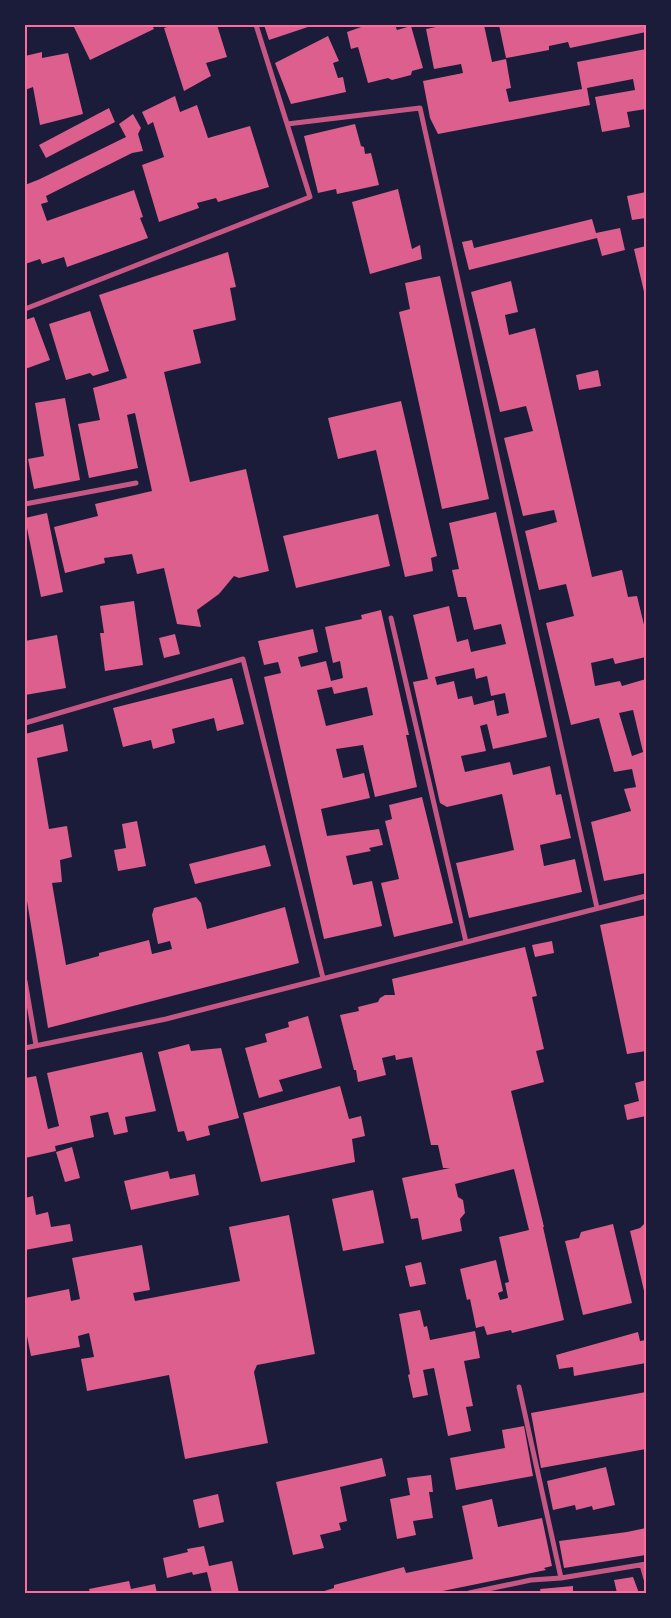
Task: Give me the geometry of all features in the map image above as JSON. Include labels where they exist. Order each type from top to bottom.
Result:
[{"type":"street","points":[[25,309],[310,197],[256,25]]},
{"type":"street","points":[[287,124],[420,108],[597,908]]},
{"type":"street","points":[[25,504],[136,483]]},
{"type":"street","points":[[391,618],[466,942]]},
{"type":"street","points":[[25,723],[242,659],[323,978]]},
{"type":"street","points":[[25,1048],[166,1019],[646,896]]},
{"type":"street","points":[[25,981],[36,1045]]},
{"type":"street","points":[[518,1387],[561,1578]]},
{"type":"street","points":[[469,1593],[531,1580],[561,1578],[644,1565],[646,1579]]},
{"type":"building","points":[[73,25],[152,25],[154,29],[90,60]]},
{"type":"building","points":[[173,25],[217,25],[227,57],[206,63],[211,76],[184,91],[164,28]]},
{"type":"building","points":[[264,25],[314,25],[269,40]]},
{"type":"building","points":[[367,25],[395,25],[397,30],[411,26],[423,68],[412,71],[411,75],[368,83],[358,47],[351,49],[347,32]]},
{"type":"building","points":[[446,25],[484,25],[492,62],[506,59],[511,88],[506,89],[509,102],[582,89],[577,62],[646,49],[646,109],[627,112],[630,127],[602,132],[595,97],[635,90],[633,79],[587,88],[590,105],[438,134],[430,118],[423,81],[463,73],[461,64],[434,69],[426,29]]},
{"type":"building","points":[[499,25],[646,25],[646,32],[570,48],[568,42],[549,46],[549,50],[506,58]]},
{"type":"building","points":[[328,36],[339,61],[333,63],[338,78],[343,77],[346,92],[291,104],[275,63]]},
{"type":"building","points":[[42,52],[42,58],[68,53],[83,114],[40,125],[33,87],[25,90],[25,56]]},
{"type":"building","points":[[175,96],[180,112],[197,105],[208,138],[250,126],[269,187],[218,202],[216,198],[197,203],[199,208],[159,222],[142,165],[164,157],[153,122],[148,125],[142,112]]},
{"type":"building","points":[[109,108],[115,122],[46,158],[39,145]]},
{"type":"building","points":[[133,114],[141,128],[138,134],[143,151],[132,153],[46,196],[48,202],[41,204],[47,221],[134,190],[143,217],[140,218],[148,238],[67,267],[64,257],[42,264],[40,259],[25,264],[25,185],[126,137],[119,124]]},
{"type":"building","points":[[355,124],[365,154],[371,153],[379,185],[337,194],[336,189],[318,193],[304,136]]},
{"type":"building","points":[[398,189],[412,249],[420,245],[422,259],[370,274],[352,202]]},
{"type":"building","points":[[646,192],[646,218],[632,220],[627,196]]},
{"type":"building","points":[[592,219],[596,233],[620,228],[625,250],[602,256],[597,238],[469,270],[462,242],[472,240],[474,248]]},
{"type":"building","points":[[646,246],[646,296],[645,296],[634,249]]},
{"type":"building","points":[[228,252],[236,287],[230,288],[236,320],[193,330],[201,363],[164,372],[190,482],[246,469],[269,571],[239,578],[234,576],[219,594],[197,610],[201,627],[177,624],[164,568],[137,574],[132,554],[104,558],[105,563],[65,573],[54,527],[98,516],[95,504],[152,491],[135,413],[127,415],[138,468],[89,478],[78,424],[100,420],[93,388],[127,378],[99,295]]},
{"type":"building","points":[[440,276],[489,499],[442,509],[399,312],[410,309],[405,283]]},
{"type":"building","points":[[511,281],[518,312],[505,315],[509,335],[535,328],[592,577],[622,570],[628,597],[637,596],[646,629],[646,657],[615,664],[613,658],[591,663],[595,686],[620,681],[622,686],[646,679],[646,873],[604,881],[591,822],[631,811],[624,789],[636,787],[632,769],[614,772],[599,718],[571,725],[546,623],[574,616],[566,584],[539,590],[525,531],[557,522],[554,510],[523,516],[504,438],[533,431],[526,406],[500,412],[471,292]],"holes":[[[633,710],[643,752],[632,756],[619,713]]]},
{"type":"building","points":[[90,311],[109,371],[93,376],[90,373],[66,380],[49,324]]},
{"type":"building","points":[[34,317],[50,360],[25,369],[25,320]]},
{"type":"building","points":[[598,370],[601,386],[579,390],[576,375]]},
{"type":"building","points":[[65,398],[80,480],[34,489],[28,459],[44,456],[35,403]]},
{"type":"building","points":[[401,401],[437,556],[431,558],[433,571],[405,577],[376,450],[338,459],[328,418]]},
{"type":"building","points":[[496,512],[547,737],[493,749],[487,724],[480,726],[486,751],[461,756],[465,772],[510,762],[513,775],[550,766],[556,795],[561,794],[571,838],[540,845],[544,866],[575,859],[582,892],[469,918],[456,863],[514,850],[502,794],[447,807],[440,803],[413,682],[428,679],[413,615],[449,606],[457,642],[468,639],[471,652],[506,644],[501,624],[474,630],[466,597],[458,597],[452,570],[459,569],[449,523]],"holes":[[[474,668],[476,679],[487,676],[491,696],[505,693],[509,713],[497,716],[494,700],[474,705],[472,696],[458,699],[454,681],[437,685],[435,677]]]},
{"type":"building","points":[[47,513],[63,592],[41,597],[25,518]]},
{"type":"building","points":[[378,514],[390,566],[296,588],[283,536]]},
{"type":"building","points":[[134,601],[143,665],[105,671],[100,633],[104,633],[100,606]]},
{"type":"building","points":[[381,610],[409,735],[406,735],[417,787],[375,797],[363,745],[336,749],[343,778],[364,773],[370,798],[321,809],[327,836],[379,829],[383,845],[369,848],[371,851],[346,856],[353,885],[372,881],[382,926],[324,939],[264,677],[281,673],[278,662],[264,665],[258,641],[313,629],[318,652],[298,657],[301,667],[326,661],[331,681],[343,678],[340,661],[333,663],[325,627],[362,619],[361,615]],"holes":[[[332,687],[334,694],[367,687],[373,715],[326,726],[317,690]]]},
{"type":"building","points":[[175,634],[180,654],[164,658],[159,638]]},
{"type":"building","points":[[57,635],[66,688],[25,695],[25,641]]},
{"type":"building","points":[[232,678],[244,724],[217,731],[214,718],[172,729],[175,743],[153,749],[151,740],[123,747],[113,708]]},
{"type":"building","points":[[63,724],[68,751],[37,758],[49,829],[67,826],[72,857],[60,860],[62,882],[52,883],[66,965],[99,956],[99,953],[149,940],[152,954],[172,949],[170,941],[158,944],[152,915],[154,908],[196,897],[201,903],[207,929],[285,907],[299,963],[48,1028],[25,889],[25,734]]},
{"type":"building","points":[[422,797],[453,923],[394,937],[381,883],[399,879],[385,821],[392,819],[389,805]]},
{"type":"building","points":[[137,821],[146,866],[118,871],[114,850],[126,848],[122,824]]},
{"type":"building","points":[[265,845],[271,866],[195,884],[189,864]]},
{"type":"building","points":[[646,915],[646,1051],[627,1054],[600,925]]},
{"type":"building","points":[[552,941],[554,953],[535,957],[532,945]]},
{"type":"building","points":[[525,947],[537,996],[532,997],[544,1049],[536,1051],[544,1082],[511,1091],[564,1320],[512,1333],[511,1330],[487,1335],[484,1326],[476,1328],[470,1299],[467,1300],[460,1269],[496,1260],[503,1291],[498,1293],[500,1300],[508,1298],[505,1283],[509,1282],[499,1237],[529,1230],[514,1169],[455,1184],[458,1197],[463,1200],[465,1213],[460,1219],[462,1231],[422,1240],[418,1218],[411,1219],[402,1178],[450,1168],[443,1168],[438,1145],[431,1145],[412,1057],[396,1060],[395,1055],[382,1058],[386,1075],[358,1082],[340,1015],[359,1011],[358,1007],[378,1002],[385,995],[395,995],[392,979]]},
{"type":"building","points":[[308,1016],[322,1068],[279,1080],[283,1091],[259,1098],[245,1048],[267,1042],[265,1034],[289,1027],[288,1022]]},
{"type":"building","points":[[189,1044],[191,1051],[221,1048],[239,1118],[208,1126],[210,1135],[187,1141],[184,1131],[178,1132],[158,1052]]},
{"type":"building","points":[[142,1052],[156,1111],[125,1117],[128,1132],[114,1135],[108,1112],[90,1116],[94,1137],[55,1146],[56,1151],[25,1158],[25,1078],[36,1076],[48,1129],[59,1126],[47,1073]]},
{"type":"building","points":[[646,1080],[646,1116],[627,1120],[624,1105],[639,1101],[635,1083]]},
{"type":"building","points":[[340,1086],[349,1119],[361,1116],[365,1136],[352,1139],[355,1162],[261,1182],[243,1113]]},
{"type":"building","points":[[72,1147],[80,1178],[65,1182],[56,1152]]},
{"type":"building","points":[[168,1171],[170,1179],[195,1174],[199,1195],[131,1210],[124,1181]]},
{"type":"building","points":[[373,1190],[384,1243],[343,1251],[332,1199]]},
{"type":"building","points":[[33,1196],[36,1215],[48,1212],[51,1227],[70,1224],[73,1241],[25,1250],[25,1198]]},
{"type":"building","points":[[289,1215],[315,1354],[257,1365],[254,1372],[268,1443],[185,1459],[169,1375],[87,1391],[81,1359],[94,1357],[89,1333],[78,1336],[80,1347],[31,1356],[25,1326],[25,1298],[69,1289],[71,1301],[80,1299],[72,1258],[142,1245],[150,1290],[133,1293],[135,1301],[240,1281],[229,1227]]},
{"type":"building","points":[[646,1222],[645,1295],[630,1231],[640,1228]]},
{"type":"building","points":[[613,1224],[632,1303],[583,1315],[565,1241],[579,1238],[581,1232]]},
{"type":"building","points":[[421,1262],[426,1284],[410,1287],[405,1266]]},
{"type":"building","points":[[420,1310],[424,1327],[427,1326],[430,1340],[475,1331],[480,1358],[464,1361],[473,1406],[466,1407],[471,1431],[448,1436],[434,1368],[423,1370],[428,1395],[413,1398],[399,1314]]},
{"type":"building","points":[[638,1332],[640,1341],[646,1340],[646,1363],[574,1376],[573,1367],[559,1369],[556,1355]]},
{"type":"building","points":[[646,1392],[646,1449],[541,1468],[531,1413]]},
{"type":"building","points":[[524,1426],[533,1476],[456,1490],[450,1458],[505,1448],[502,1430]]},
{"type":"building","points":[[382,1458],[386,1476],[340,1487],[347,1521],[339,1523],[341,1530],[320,1535],[324,1548],[293,1555],[276,1482]]},
{"type":"building","points":[[606,1467],[615,1505],[593,1510],[592,1506],[576,1510],[575,1505],[553,1510],[547,1481]]},
{"type":"building","points":[[431,1475],[433,1492],[429,1492],[433,1518],[413,1521],[416,1535],[397,1539],[390,1499],[410,1495],[407,1478]]},
{"type":"building","points":[[218,1494],[224,1522],[199,1528],[193,1500]]},
{"type":"building","points":[[492,1499],[498,1527],[542,1518],[552,1566],[544,1568],[546,1570],[433,1593],[318,1593],[334,1588],[334,1585],[404,1567],[406,1573],[473,1559],[462,1506]]},
{"type":"building","points":[[646,1528],[646,1555],[564,1568],[559,1541]]},
{"type":"building","points":[[204,1546],[209,1566],[232,1561],[239,1593],[212,1593],[207,1572],[193,1575],[192,1572],[167,1578],[163,1558],[188,1552],[187,1549]]},
{"type":"building","points":[[633,1577],[639,1593],[617,1593],[614,1580]]},
{"type":"building","points":[[129,1581],[131,1589],[155,1584],[157,1593],[90,1593],[89,1589]]},
{"type":"building","points":[[573,1586],[573,1593],[541,1593],[540,1589]]}]
